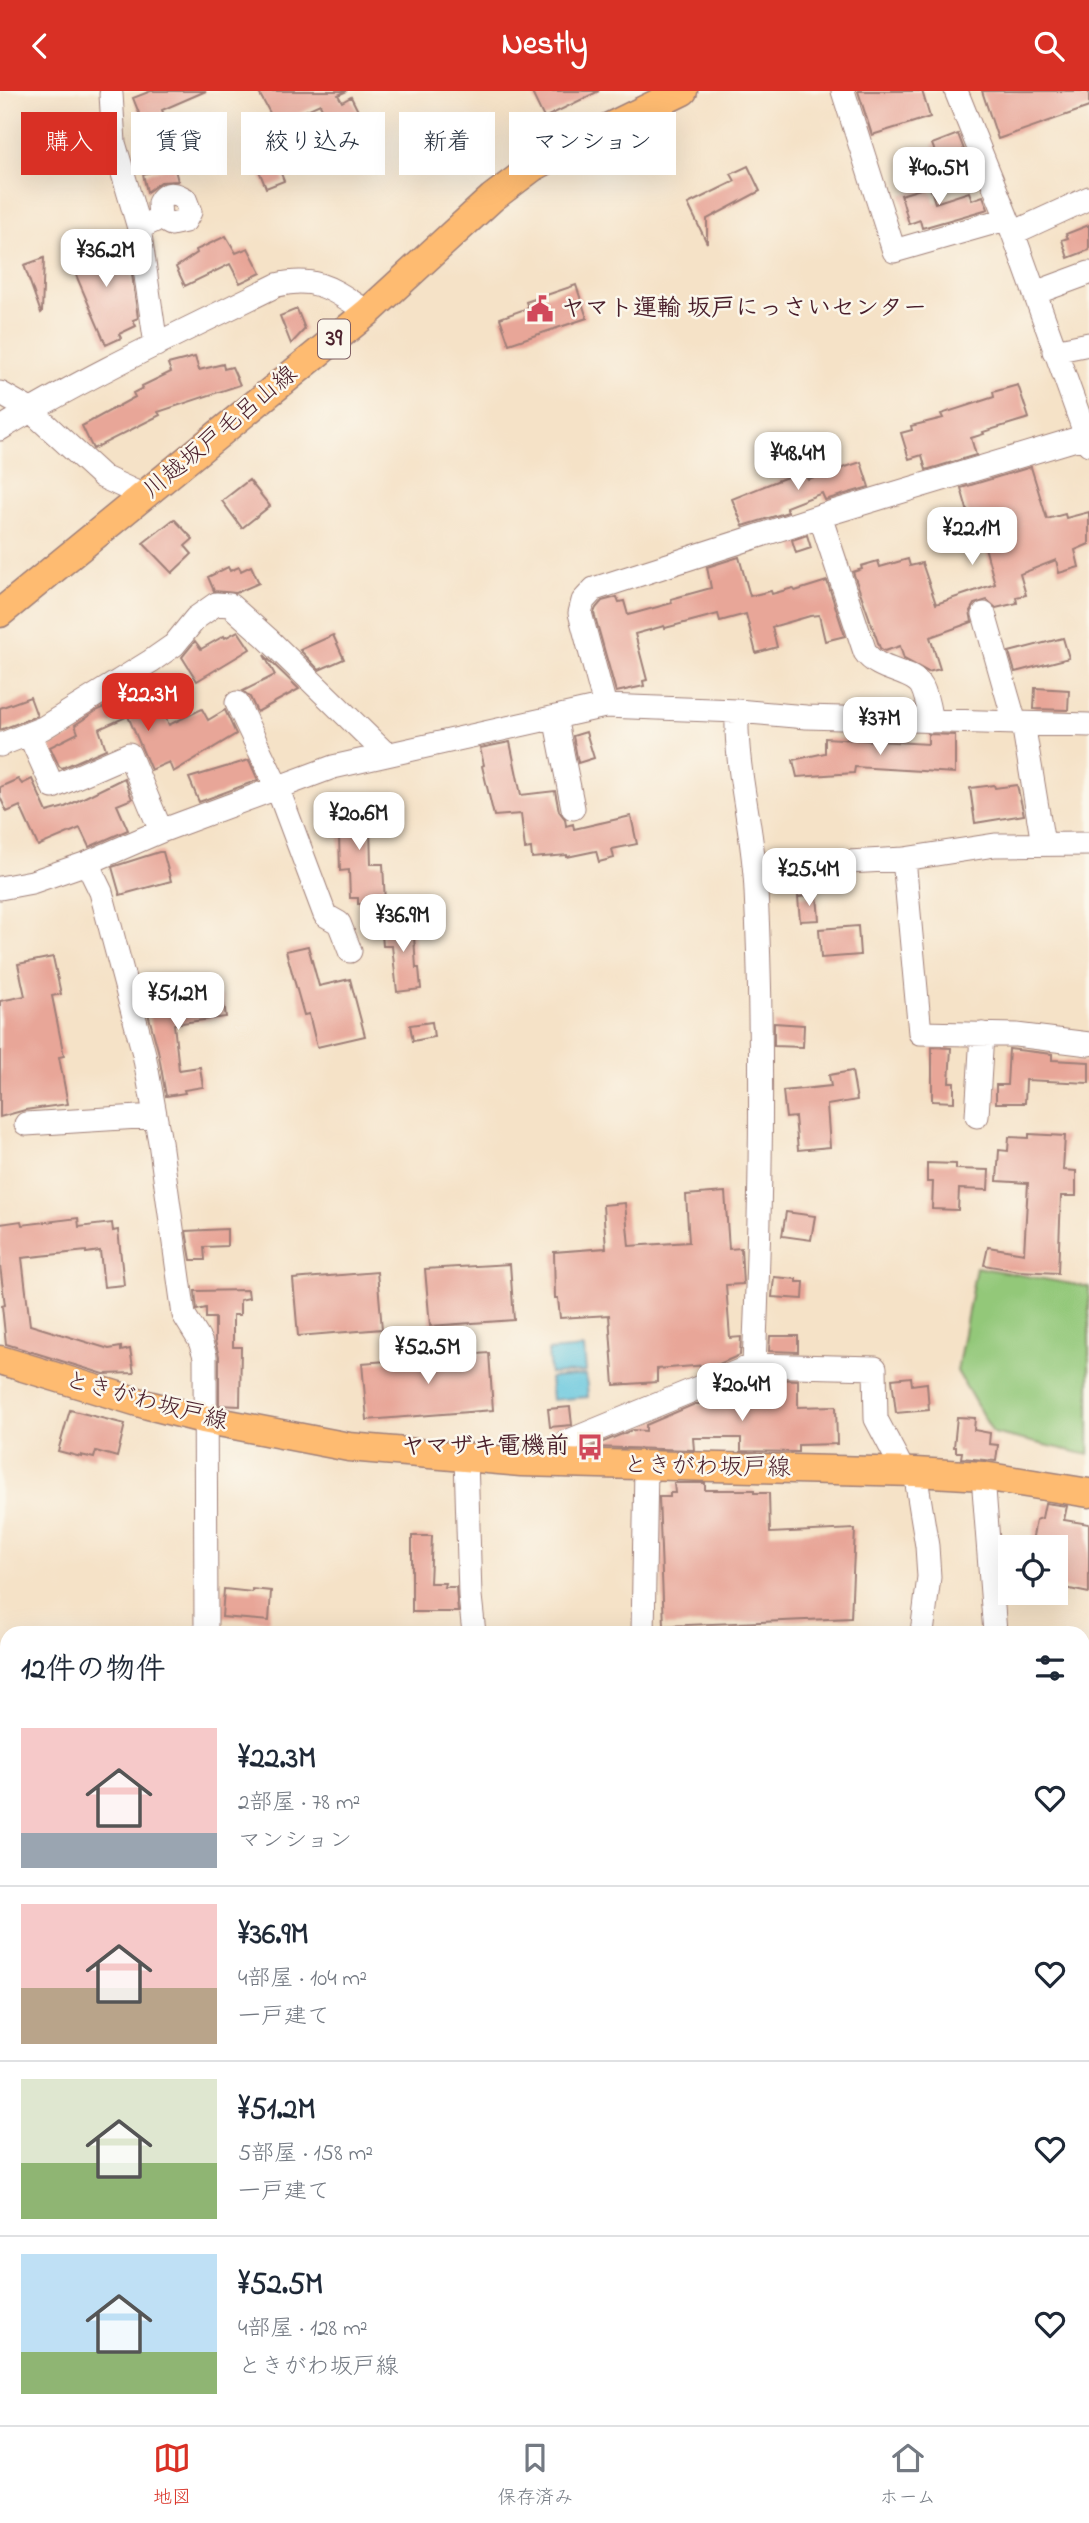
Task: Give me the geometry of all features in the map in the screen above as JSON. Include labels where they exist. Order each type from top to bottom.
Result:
[{"type":"main road","name":"川越坂戸毛呂山線","points":[[0,613],[368,312],[492,198],[533,167],[683,91]]},
{"type":"main road","name":"ときがわ坂戸線","points":[[0,1360],[148,1405],[204,1419],[349,1447],[544,1463],[983,1476],[1089,1493]]},
{"type":"street","points":[[843,91],[894,251],[1009,226],[1089,198]]},
{"type":"street","points":[[605,706],[580,613],[583,601],[594,589],[820,516],[1088,440],[1035,293],[956,91]]},
{"type":"street","points":[[111,94],[114,143],[139,228],[156,345]]},
{"type":"street","points":[[139,228],[160,218]]},
{"type":"street","points":[[1035,293],[1089,273]]},
{"type":"street","points":[[0,429],[30,410],[277,285],[295,280],[309,281],[326,287],[368,312]]},
{"type":"street","points":[[1054,351],[1089,344]]},
{"type":"street","points":[[0,393],[30,410],[103,477],[144,496]]},
{"type":"street","points":[[820,516],[865,652],[871,661],[922,685],[931,721]]},
{"type":"street","points":[[0,745],[43,728],[151,661],[174,645],[196,618],[216,604],[229,605],[239,613],[386,754]]},
{"type":"street","points":[[984,614],[1019,723],[1044,844]]},
{"type":"street","points":[[237,703],[277,787],[325,915],[339,923],[350,951]]},
{"type":"street","points":[[0,888],[32,882],[87,863],[161,831],[333,767],[605,706],[737,711],[806,717],[1089,726]]},
{"type":"street","points":[[737,711],[736,742],[755,867],[759,946],[761,1212],[754,1365]]},
{"type":"street","points":[[555,717],[573,808]]},
{"type":"street","points":[[29,734],[53,787],[128,754],[161,831]]},
{"type":"street","points":[[755,867],[904,859],[995,845],[1089,843]]},
{"type":"street","points":[[904,859],[920,1033],[1016,1035],[1089,1042]]},
{"type":"street","points":[[87,863],[101,892],[144,1054],[184,1315],[200,1341],[205,1356],[206,1626]]},
{"type":"street","points":[[977,1116],[982,1034]]},
{"type":"street","points":[[26,1124],[155,1116]]},
{"type":"street","points":[[544,1463],[564,1443],[754,1365],[875,1368],[876,1419],[909,1472],[927,1546],[929,1577],[923,1626]]},
{"type":"street","points":[[466,1457],[473,1626]]},
{"type":"street","points":[[643,1626],[646,1467]]},
{"type":"street","points":[[983,1476],[994,1626]]},
{"type":"green space","points":[[976,1267],[1089,1287],[1089,1455],[993,1433],[957,1371]]},
{"type":"water","points":[[584,1348],[586,1372],[550,1374],[548,1351]]},
{"type":"water","points":[[586,1375],[588,1397],[552,1400],[550,1378]]},
{"type":"building","points":[[151,91],[206,91],[162,110],[163,112],[139,112],[133,98]]},
{"type":"building","points":[[258,91],[347,91],[338,95],[342,102],[351,97],[358,112],[324,112],[320,104],[302,112],[269,112]]},
{"type":"building","points":[[531,91],[599,91],[556,112],[541,112]]},
{"type":"building","points":[[858,91],[922,91],[930,117],[872,135]]},
{"type":"building","points":[[982,91],[1089,91],[1089,107],[998,139]]},
{"type":"building","points":[[958,134],[966,155],[940,165],[932,144]]},
{"type":"building","points":[[748,166],[760,191],[707,219],[707,243],[688,204],[735,181],[731,174]]},
{"type":"building","points":[[143,175],[176,175],[178,181],[161,182],[147,192]]},
{"type":"building","points":[[261,175],[282,175],[284,181],[266,188]]},
{"type":"building","points":[[930,186],[935,203],[969,192],[972,200],[983,196],[988,209],[922,228],[920,220],[909,224],[901,195]]},
{"type":"building","points":[[1089,225],[1089,250],[1068,258],[1062,240],[1068,238],[1066,234]]},
{"type":"building","points":[[226,236],[236,253],[248,248],[261,273],[240,283],[230,264],[185,286],[176,267],[197,253],[196,250]]},
{"type":"building","points":[[104,237],[120,272],[131,267],[138,318],[133,320],[136,326],[119,334],[121,338],[106,345],[67,254]]},
{"type":"building","points":[[44,258],[42,312],[41,313],[24,265]]},
{"type":"building","points":[[576,285],[587,318],[509,344],[500,318],[528,308],[526,302]]},
{"type":"building","points":[[297,309],[305,329],[291,344],[280,316]]},
{"type":"building","points":[[195,357],[199,370],[223,364],[224,369],[232,367],[240,385],[158,412],[160,415],[93,449],[82,426],[135,397],[133,393],[143,388],[142,386],[171,372],[168,364]]},
{"type":"building","points":[[1018,385],[1029,418],[971,438],[976,455],[926,470],[922,455],[909,459],[901,433],[912,430],[911,426],[943,418],[941,414],[994,397],[993,392]]},
{"type":"building","points":[[861,462],[869,487],[825,500],[822,493],[786,507],[788,512],[743,526],[732,499],[802,471],[808,479]]},
{"type":"building","points":[[1031,467],[1047,519],[1065,514],[1066,518],[1089,512],[1089,544],[1075,550],[1079,567],[1059,573],[1056,560],[1020,574],[1026,595],[1016,597],[1017,603],[996,608],[987,600],[974,604],[970,611],[972,622],[930,637],[940,669],[928,672],[904,659],[900,646],[885,651],[880,648],[853,572],[862,569],[861,566],[878,561],[880,567],[908,559],[910,566],[922,563],[936,604],[995,584],[981,532],[974,534],[961,488]]},
{"type":"building","points":[[249,480],[270,506],[242,528],[222,501]]},
{"type":"building","points":[[174,519],[193,539],[185,546],[192,554],[172,573],[143,543]]},
{"type":"building","points":[[807,535],[811,548],[796,553],[792,540]]},
{"type":"building","points":[[739,557],[750,596],[793,588],[795,591],[827,581],[845,636],[825,641],[819,615],[810,616],[772,627],[777,647],[756,653],[746,614],[720,621],[718,614],[665,628],[664,626],[635,634],[647,680],[643,681],[644,686],[616,692],[594,613],[602,601],[617,597],[619,602],[624,601],[628,615],[672,603],[671,599],[711,588],[707,567]]},
{"type":"building","points":[[251,566],[259,583],[236,593],[214,591],[208,577],[228,567],[230,571],[239,567],[241,571]]},
{"type":"building","points":[[238,631],[250,649],[197,681],[182,657],[195,641],[201,649]]},
{"type":"building","points":[[333,635],[344,659],[319,670],[300,650]]},
{"type":"building","points":[[1063,638],[1069,658],[1015,672],[1009,652]]},
{"type":"building","points":[[264,655],[299,689],[257,712],[250,697],[243,691],[275,675]]},
{"type":"building","points":[[150,686],[169,725],[202,709],[208,720],[225,710],[236,734],[173,772],[169,762],[151,770],[128,716],[99,729],[106,749],[62,768],[59,766],[50,747],[78,733],[75,725],[96,711]]},
{"type":"building","points":[[1035,688],[1069,690],[1068,710],[1034,709]]},
{"type":"building","points":[[30,697],[37,716],[0,730],[0,708]]},
{"type":"building","points":[[586,732],[594,758],[578,763],[573,736]]},
{"type":"building","points":[[928,734],[955,735],[955,773],[855,767],[854,773],[797,777],[793,760],[825,753],[825,738],[928,744]]},
{"type":"building","points":[[510,742],[521,795],[555,791],[559,811],[566,826],[573,824],[574,829],[631,816],[637,844],[612,849],[614,858],[599,862],[596,851],[567,857],[532,858],[531,848],[525,849],[521,814],[494,816],[482,766],[480,748]]},
{"type":"building","points":[[249,760],[258,780],[199,802],[189,778]]},
{"type":"building","points":[[124,778],[132,799],[117,805],[128,830],[89,847],[80,828],[38,846],[20,806],[7,812],[0,797],[0,787],[18,779],[22,784],[32,779],[47,812],[65,807]]},
{"type":"building","points":[[994,785],[995,788],[1017,785],[1024,815],[975,823],[970,788]]},
{"type":"building","points":[[370,800],[379,823],[370,827],[371,864],[383,864],[385,903],[358,904],[358,898],[350,898],[349,870],[340,871],[339,834],[331,837],[324,819]]},
{"type":"building","points":[[163,852],[171,881],[120,895],[112,867]]},
{"type":"building","points":[[817,895],[819,920],[800,921],[798,897]]},
{"type":"building","points":[[413,920],[416,968],[419,968],[421,989],[397,992],[392,946],[383,946],[381,923]]},
{"type":"building","points":[[858,926],[860,955],[821,958],[819,929]]},
{"type":"building","points":[[308,946],[319,986],[350,979],[365,1036],[317,1047],[309,1014],[304,1015],[286,951]]},
{"type":"building","points":[[53,957],[61,994],[52,996],[64,1056],[59,1057],[68,1104],[25,1110],[0,1117],[0,1001],[25,996],[18,964]]},
{"type":"building","points":[[180,984],[185,1001],[223,996],[226,1017],[174,1024],[179,1070],[200,1067],[203,1087],[166,1096],[158,1050],[143,995]]},
{"type":"building","points":[[432,1022],[434,1037],[413,1041],[410,1025]]},
{"type":"building","points":[[774,1023],[804,1025],[803,1047],[774,1046]]},
{"type":"building","points":[[932,1047],[951,1048],[949,1082],[954,1082],[954,1102],[932,1101]]},
{"type":"building","points":[[1009,1049],[1052,1054],[1052,1060],[1089,1062],[1089,1083],[1026,1080],[1025,1103],[996,1103],[996,1085],[1007,1085]]},
{"type":"building","points":[[852,1071],[857,1100],[827,1105],[830,1147],[798,1150],[795,1117],[786,1118],[783,1091],[831,1086],[829,1075]]},
{"type":"building","points":[[1029,1134],[1065,1136],[1063,1170],[1076,1171],[1076,1196],[1061,1196],[1058,1273],[1019,1271],[984,1265],[988,1247],[1024,1253],[1028,1183],[997,1181],[999,1150],[1008,1151],[1009,1137],[1029,1138]]},
{"type":"building","points":[[927,1163],[956,1164],[956,1169],[989,1170],[988,1190],[959,1189],[958,1210],[932,1209],[933,1182],[927,1182]]},
{"type":"building","points":[[725,1192],[729,1249],[741,1248],[743,1284],[726,1285],[730,1338],[741,1337],[740,1355],[719,1364],[657,1369],[657,1382],[614,1385],[609,1315],[560,1318],[558,1298],[555,1298],[554,1252],[606,1248],[603,1205],[625,1203],[629,1246],[689,1242],[686,1195]]},
{"type":"building","points":[[786,1212],[815,1216],[811,1240],[782,1236]]},
{"type":"building","points":[[78,1218],[79,1227],[112,1223],[113,1231],[118,1230],[124,1285],[104,1287],[100,1251],[22,1258],[30,1325],[109,1349],[130,1349],[134,1373],[104,1374],[6,1344],[0,1224],[21,1221],[22,1225]]},
{"type":"building","points":[[227,1229],[227,1246],[204,1247],[205,1260],[191,1260],[186,1231]]},
{"type":"building","points":[[510,1264],[514,1320],[430,1326],[425,1269]]},
{"type":"building","points":[[377,1272],[382,1329],[298,1336],[293,1279]]},
{"type":"building","points":[[774,1277],[804,1282],[803,1299],[772,1297]]},
{"type":"building","points":[[248,1290],[249,1298],[240,1300],[240,1315],[233,1315],[233,1347],[241,1347],[240,1406],[219,1405],[219,1356],[215,1341],[215,1318],[206,1318],[206,1308],[197,1310],[195,1291]]},
{"type":"building","points":[[770,1336],[798,1336],[798,1352],[769,1351]]},
{"type":"building","points":[[489,1353],[493,1410],[367,1420],[362,1363]]},
{"type":"building","points":[[911,1377],[912,1385],[927,1383],[929,1410],[896,1413],[892,1379]]},
{"type":"building","points":[[767,1379],[798,1380],[798,1407],[836,1406],[837,1444],[798,1445],[798,1452],[741,1451],[741,1438],[693,1438],[694,1450],[591,1447],[632,1430],[646,1431],[646,1425],[695,1404],[744,1404],[744,1384],[767,1383]]},
{"type":"building","points":[[570,1407],[572,1425],[550,1427],[548,1409]]},
{"type":"building","points":[[70,1410],[125,1424],[117,1457],[96,1451],[94,1458],[58,1451]]},
{"type":"building","points":[[957,1417],[975,1418],[974,1430],[990,1433],[989,1444],[998,1445],[996,1461],[961,1458],[962,1452],[956,1452],[954,1447]]},
{"type":"building","points":[[674,1483],[705,1483],[705,1490],[754,1490],[754,1493],[769,1493],[770,1533],[855,1529],[851,1618],[664,1626],[659,1497],[670,1497],[670,1493],[675,1493]]},
{"type":"building","points":[[1045,1503],[1067,1506],[1064,1520],[1089,1524],[1089,1593],[1068,1589],[1068,1535],[1033,1535],[1036,1520],[1042,1518]]},
{"type":"building","points":[[412,1536],[432,1536],[430,1583],[445,1583],[444,1587],[456,1587],[458,1612],[412,1612]]},
{"type":"building","points":[[224,1589],[271,1591],[269,1621],[222,1617]]},
{"type":"place","name":"ヤマト運輸 坂戸にっさいセンター","points":[[540,309]]},
{"type":"place","name":"ヤマザキ電機前","points":[[590,1447]]}]
